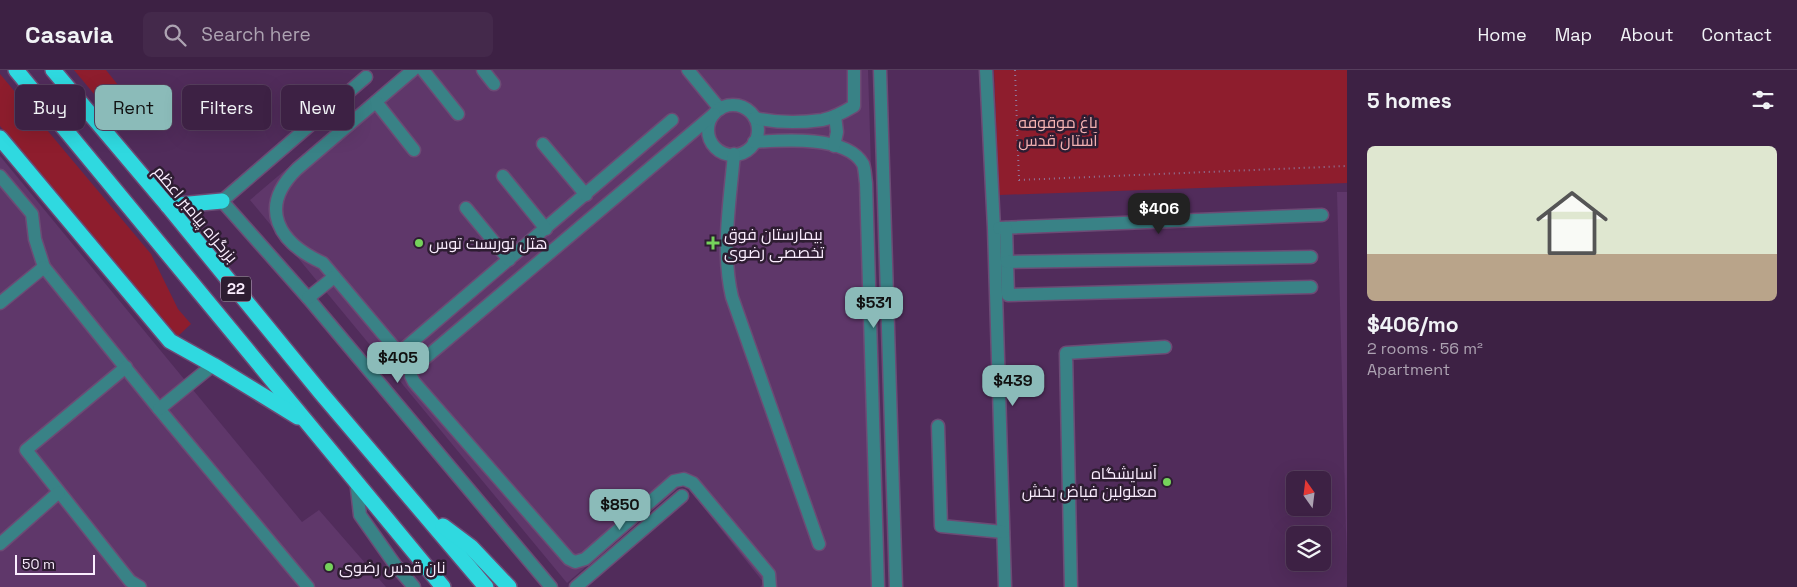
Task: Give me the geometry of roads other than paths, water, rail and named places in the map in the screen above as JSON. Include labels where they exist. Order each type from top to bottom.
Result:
[{"type":"highway","name":"22","points":[[16,70],[443,587]]},
{"type":"highway","name":"بزرگراه پیامبر اعظم","points":[[57,74],[321,393],[486,587]]},
{"type":"highway","points":[[0,138],[170,341],[310,424]]},
{"type":"highway","points":[[173,212],[225,204]]},
{"type":"highway","points":[[420,508],[471,548],[509,587]]},
{"type":"street","points":[[413,70],[297,169],[285,181],[277,198],[276,219],[285,236],[296,247],[323,262],[399,353],[672,120]]},
{"type":"street","points":[[423,70],[458,114]]},
{"type":"street","points":[[483,70],[494,84]]},
{"type":"street","points":[[688,70],[717,111]]},
{"type":"street","points":[[755,118],[771,122],[822,120],[835,116],[854,106],[854,70]]},
{"type":"street","points":[[880,70],[896,587]]},
{"type":"street","points":[[986,70],[1000,228],[1002,532],[1005,587]]},
{"type":"street","points":[[366,77],[225,204],[308,298],[551,587]]},
{"type":"street","points":[[376,102],[414,150]]},
{"type":"street","points":[[717,111],[708,129],[709,137],[718,150],[734,154],[742,153],[749,149],[757,135],[755,118],[750,112],[736,105],[717,111],[411,370],[411,376],[427,397],[569,559],[575,562],[585,559],[674,481],[684,479],[693,483],[769,574],[770,587]]},
{"type":"street","points":[[834,146],[837,132],[835,116]]},
{"type":"street","points":[[754,142],[822,141],[855,154],[864,165],[878,587]]},
{"type":"street","points":[[543,144],[586,195]]},
{"type":"street","points":[[734,154],[726,257],[727,277],[732,297],[819,544]]},
{"type":"street","points":[[0,176],[32,214],[35,239],[44,267],[159,409],[308,587]]},
{"type":"street","points":[[503,176],[546,228]]},
{"type":"street","points":[[466,208],[508,260]]},
{"type":"street","points":[[1000,228],[1322,215]]},
{"type":"street","points":[[1000,228],[1008,262],[1008,295],[1311,287]]},
{"type":"street","points":[[1008,262],[1311,257]]},
{"type":"street","points":[[0,304],[44,267]]},
{"type":"street","points":[[308,298],[334,277]]},
{"type":"street","points":[[1071,587],[1066,353],[1165,347]]},
{"type":"street","points":[[159,409],[213,365]]},
{"type":"street","points":[[126,367],[26,450],[130,581],[140,587]]},
{"type":"street","points":[[938,426],[942,526],[1002,532]]},
{"type":"street","points":[[356,480],[360,515],[396,566],[414,587]]},
{"type":"street","points":[[0,544],[59,492]]},
{"type":"street","points":[[576,587],[682,496]]},
{"type":"place","name":"هتل توریست توس","points":[[419,243]]},
{"type":"place","name":"بیمارستان فوق تخصصی رضوی","points":[[713,243]]},
{"type":"place","name":"آسایشگاه معلولین فیاض بخش","points":[[1167,482]]},
{"type":"place","name":"نان قدس رضوی","points":[[329,567]]},
{"type":"park label","name":"باغ موقوفه آستان قدس","points":[[1058,131]]}]
